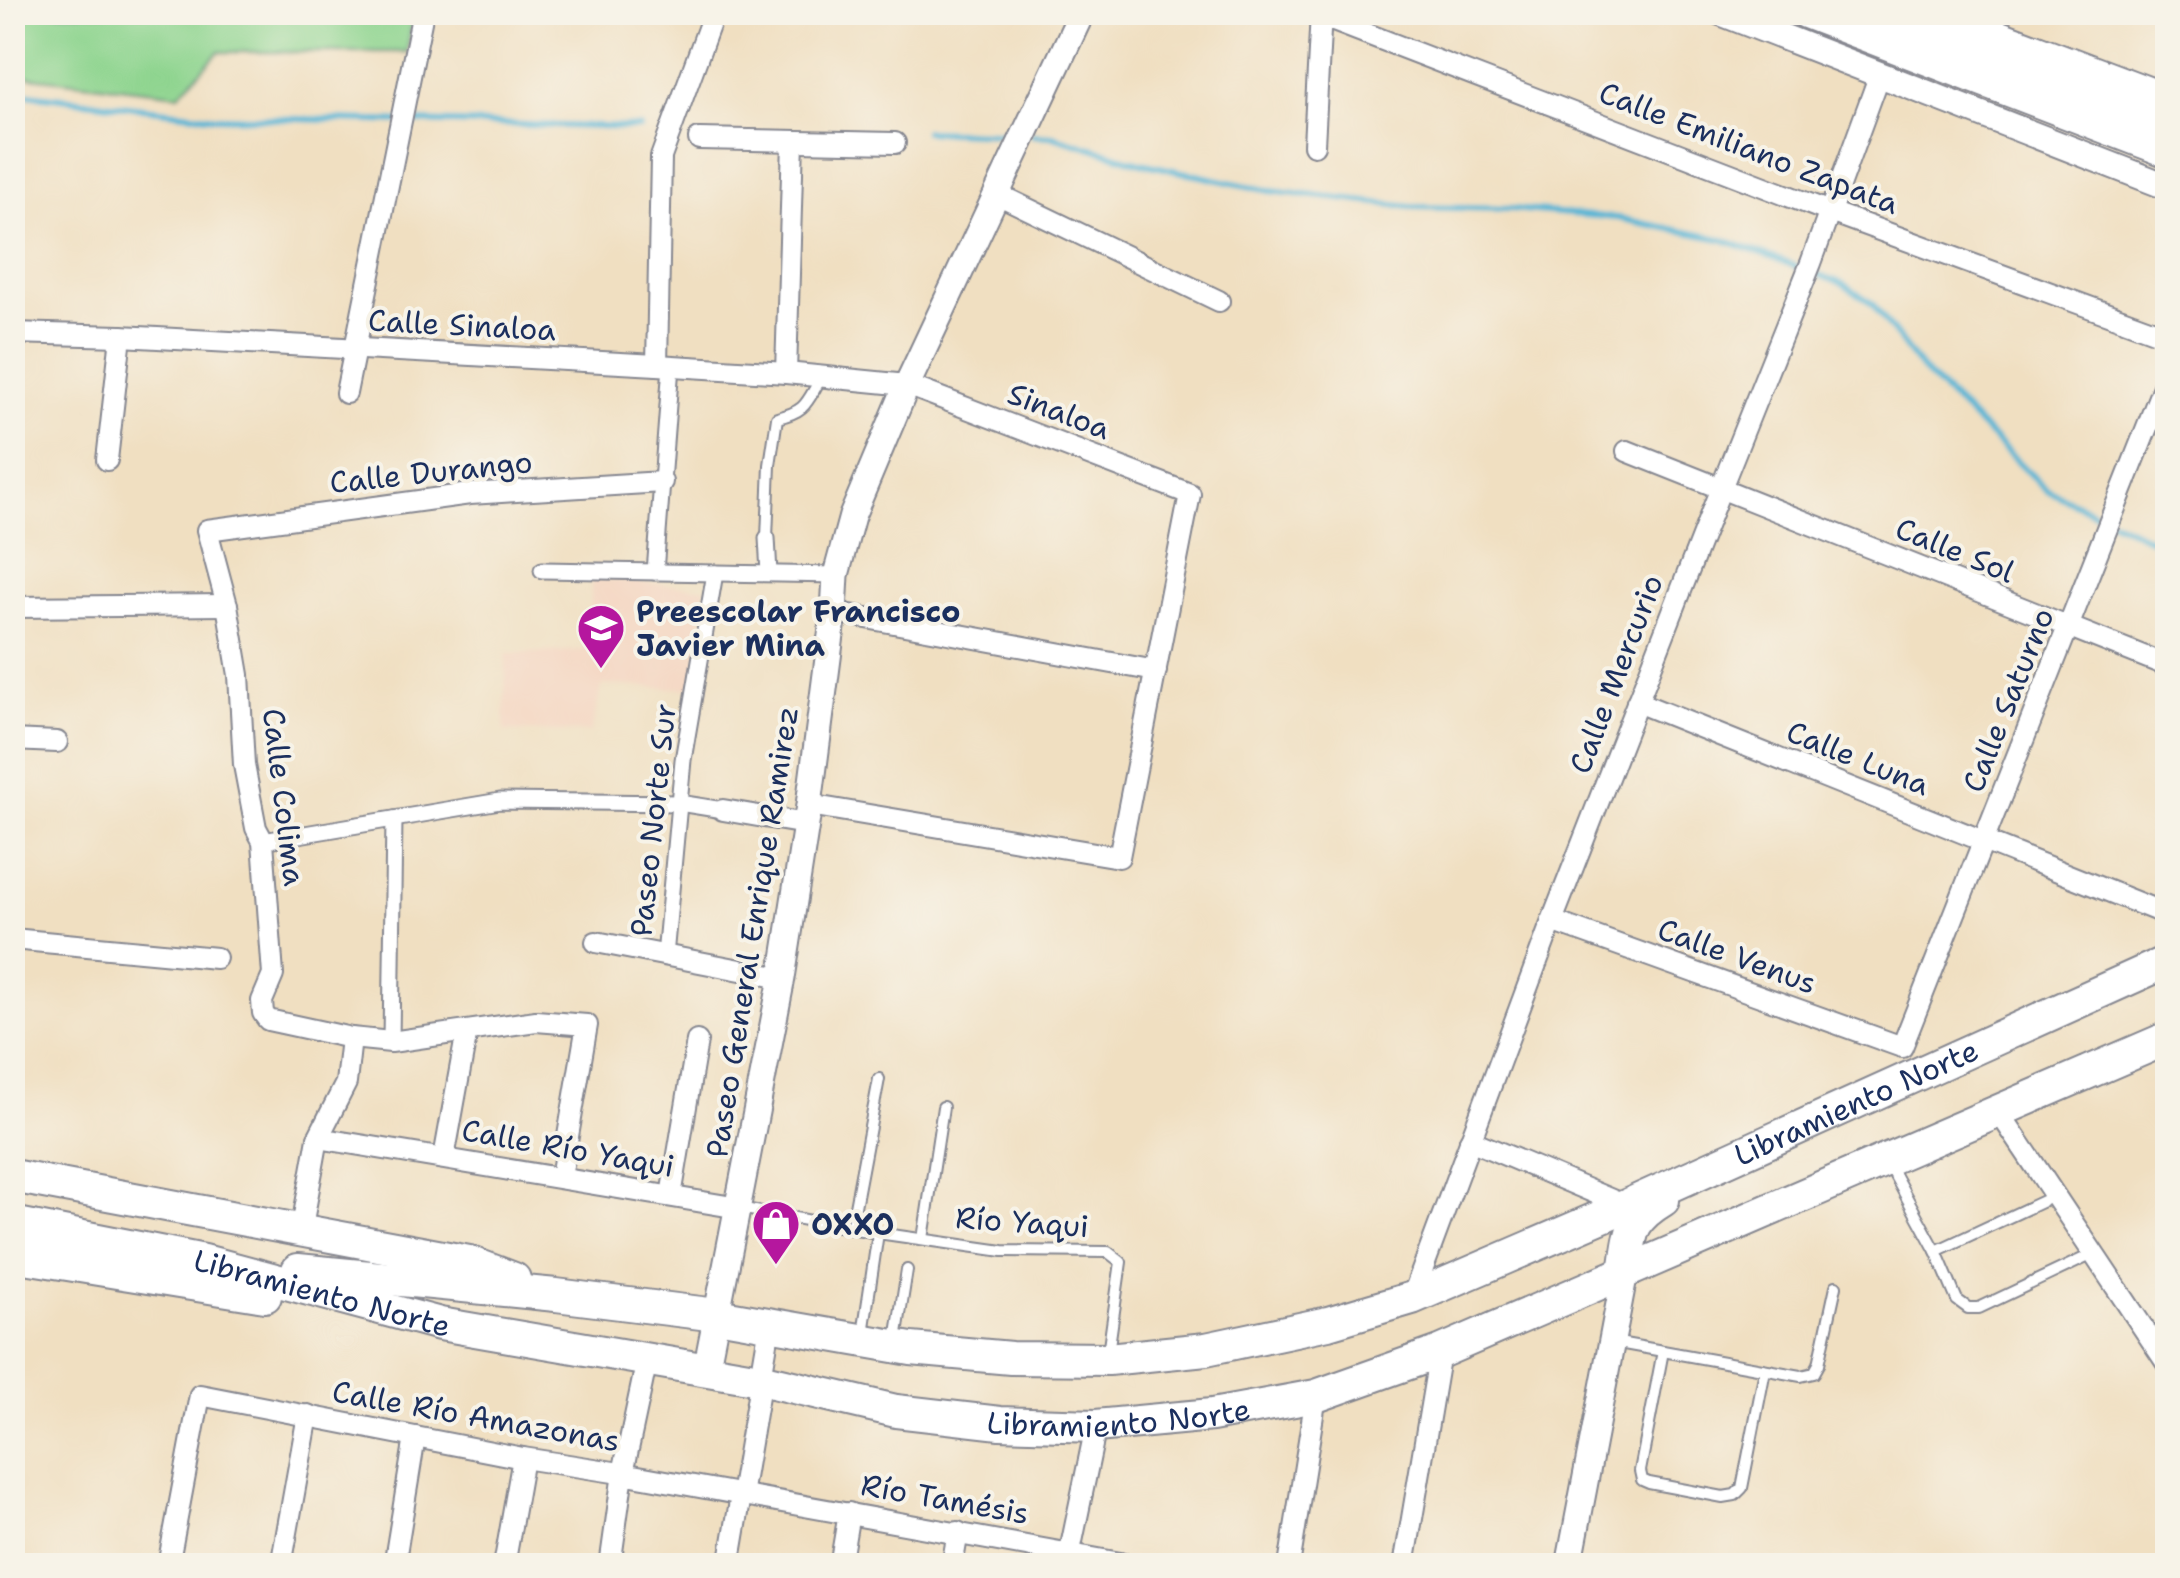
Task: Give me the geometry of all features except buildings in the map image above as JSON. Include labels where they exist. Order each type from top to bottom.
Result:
[{"type":"main road","points":[[1806,12],[2168,151]]},
{"type":"main road","points":[[1874,12],[2168,127]]},
{"type":"main road","name":"Libramiento Norte","points":[[204,1260],[717,1315],[911,1350],[1011,1358],[1108,1359],[1206,1349],[1328,1323],[1412,1298],[2168,962]]},
{"type":"main road","name":"Libramiento Norte","points":[[204,1260],[440,1324],[760,1380],[896,1411],[1000,1423],[1096,1426],[1212,1415],[1316,1396],[1440,1352],[2168,1038]]},
{"type":"main road","points":[[1625,1272],[1632,1230],[1643,1212],[1753,1160],[1759,1145]]},
{"type":"main road","points":[[12,1176],[469,1262],[556,1295]]},
{"type":"main road","points":[[12,1223],[204,1260]]},
{"type":"main road","points":[[12,1255],[440,1324]]},
{"type":"street","points":[[346,393],[423,12]]},
{"type":"street","points":[[655,572],[662,482],[664,366],[661,156],[714,12]]},
{"type":"street","name":"Paseo General Enrique Ramirez","points":[[706,1370],[782,978],[808,815],[836,575],[852,516],[907,385],[1082,12]]},
{"type":"street","points":[[1719,12],[2168,187]]},
{"type":"street","points":[[1943,12],[2168,97]]},
{"type":"street","points":[[1314,145],[1317,14]]},
{"type":"street","name":"Calle Emiliano Zapata","points":[[1317,14],[1830,212],[2168,336]]},
{"type":"street","name":"Calle Mercurio","points":[[1412,1298],[1552,922],[1808,271],[1880,74]]},
{"type":"street","points":[[699,139],[895,142]]},
{"type":"street","points":[[786,373],[794,141]]},
{"type":"street","points":[[996,194],[1219,301]]},
{"type":"street","name":"Calle Sinaloa","points":[[12,333],[786,373],[907,385]]},
{"type":"street","points":[[106,460],[121,336]]},
{"type":"street","name":"Calle Saturno","points":[[1902,1047],[2168,374]]},
{"type":"street","name":"Sinaloa","points":[[907,385],[1190,494],[1156,670]]},
{"type":"street","name":"Calle Sol","points":[[1628,451],[2168,666]]},
{"type":"street","name":"Calle Durango","points":[[207,530],[470,494],[662,482]]},
{"type":"street","name":"Calle Colima","points":[[207,530],[240,676],[244,765],[256,828],[263,840],[273,975],[262,1001],[263,1013],[268,1020],[351,1038]]},
{"type":"street","points":[[767,538],[769,574]]},
{"type":"street","points":[[542,570],[836,575]]},
{"type":"street","name":"Paseo Norte Sur","points":[[666,956],[684,760],[715,572]]},
{"type":"street","points":[[12,607],[227,606]]},
{"type":"street","points":[[263,840],[500,800],[680,803],[808,815],[1119,857],[1156,670],[834,612]]},
{"type":"street","name":"Calle Luna","points":[[1637,702],[2168,915]]},
{"type":"street","points":[[12,740],[57,742]]},
{"type":"street","points":[[391,1042],[394,819]]},
{"type":"street","name":"Calle Venus","points":[[1552,922],[1902,1047]]},
{"type":"street","points":[[12,939],[216,958]]},
{"type":"street","points":[[596,942],[782,978]]},
{"type":"street","points":[[301,1232],[318,1138],[346,1083],[351,1038],[391,1042],[536,1021],[587,1026],[561,1177]]},
{"type":"street","points":[[444,1158],[467,1031]]},
{"type":"street","points":[[671,1196],[697,1041]]},
{"type":"street","points":[[1999,1112],[2168,1366]]},
{"type":"street","name":"Calle Río Yaqui","points":[[318,1138],[738,1208]]},
{"type":"street","points":[[1470,1140],[1626,1206]]},
{"type":"street","points":[[1569,1566],[1625,1272]]},
{"type":"street","points":[[729,1566],[770,1325]]},
{"type":"street","points":[[1404,1566],[1440,1352]]},
{"type":"street","points":[[610,1566],[623,1474],[647,1360]]},
{"type":"street","name":"Calle Río Amazonas","points":[[168,1566],[200,1395],[522,1458],[742,1494]]},
{"type":"street","points":[[1289,1566],[1316,1396]]},
{"type":"street","points":[[280,1566],[308,1415]]},
{"type":"street","points":[[1069,1559],[1096,1426]]},
{"type":"street","points":[[394,1566],[415,1437]]},
{"type":"street","points":[[504,1566],[522,1458]]},
{"type":"street","name":"Río Tamésis","points":[[742,1494],[958,1532],[1069,1559],[1137,1566]]},
{"type":"street","points":[[840,1566],[849,1513]]},
{"type":"street","points":[[952,1566],[958,1532]]},
{"type":"street","points":[[12,1564],[25,1566]]},
{"type":"lane","points":[[767,538],[770,465],[777,418],[804,408],[822,377]]},
{"type":"lane","points":[[851,1228],[879,1079]]},
{"type":"lane","points":[[923,1240],[943,1107]]},
{"type":"lane","points":[[1886,1160],[1936,1251],[1957,1300],[1968,1308],[1979,1308],[2093,1254]]},
{"type":"lane","points":[[1936,1251],[2054,1195]]},
{"type":"lane","name":"Calle Río Yaqui","points":[[738,1208],[878,1233]]},
{"type":"lane","points":[[878,1233],[879,1343]]},
{"type":"lane","name":"Río Yaqui","points":[[878,1233],[1003,1251],[1108,1252],[1121,1262],[1108,1359]]},
{"type":"lane","points":[[879,1343],[907,1270]]},
{"type":"lane","points":[[1612,1342],[1802,1376],[1814,1373],[1820,1364],[1836,1286]]},
{"type":"lane","points":[[1663,1351],[1640,1471],[1642,1480],[1648,1484],[1723,1497],[1735,1495],[1742,1488],[1765,1370]]},
{"type":"shaded area","name":"Preescolar Francisco Javier Mina","points":[[591,578],[705,588],[693,689],[602,685],[591,732],[504,731],[506,654],[591,650]]},
{"type":"green space","points":[[13,13],[414,13],[407,52],[219,52],[179,94],[13,75]]},
{"type":"waterway","points":[[12,92],[217,117],[640,128]]},
{"type":"waterway","points":[[925,131],[1015,134]]},
{"type":"waterway","points":[[1033,135],[1053,136],[1141,163],[1270,191],[1411,207],[1512,209],[1617,218],[1721,239],[1841,283],[1872,303],[1922,370],[2047,490],[2168,547]]},
{"type":"place","name":"Preescolar Francisco Javier Mina","points":[[601,670]]},
{"type":"place","name":"OXXO","points":[[776,1266]]}]
